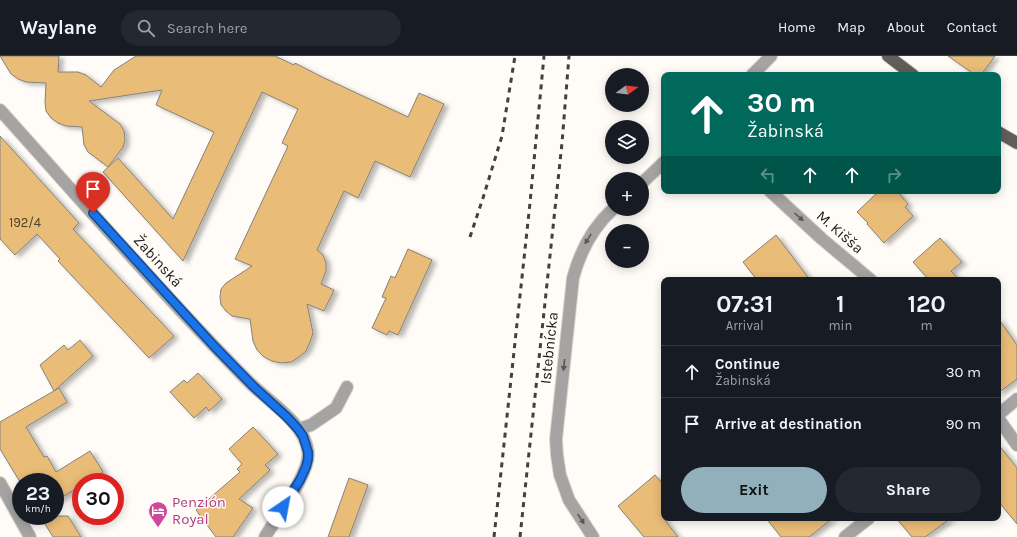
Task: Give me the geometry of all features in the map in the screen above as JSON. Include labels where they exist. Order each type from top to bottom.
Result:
[{"type":"main road","points":[[888,56],[909,72]]},
{"type":"main road","points":[[1001,134],[1017,143]]},
{"type":"street","points":[[755,72],[771,56]]},
{"type":"street","name":"Žabinská","points":[[0,110],[214,346],[254,387],[287,417],[303,436],[308,452],[306,467],[300,480],[265,537]]},
{"type":"street","points":[[649,176],[661,165]]},
{"type":"street","name":"M. Kišša","points":[[773,194],[822,239],[867,277]]},
{"type":"street","name":"Istebnícka","points":[[593,537],[569,500],[560,475],[556,439],[573,278],[586,242],[607,216]]},
{"type":"street","points":[[298,429],[311,425],[336,408],[347,387]]},
{"type":"street","points":[[1001,414],[1017,399]]},
{"type":"street","points":[[1001,421],[1017,445]]},
{"type":"street","points":[[0,483],[30,537]]},
{"type":"street","points":[[845,537],[865,521]]},
{"type":"building","points":[[0,56],[59,56],[58,72],[78,72],[86,75],[101,87],[114,70],[136,56],[275,56],[294,65],[295,63],[408,117],[419,93],[444,104],[410,177],[375,161],[358,198],[344,191],[317,250],[323,255],[326,263],[326,271],[321,284],[334,290],[324,311],[307,304],[313,333],[310,342],[306,351],[299,357],[291,362],[281,363],[264,357],[257,350],[253,341],[250,319],[232,316],[221,305],[220,297],[221,289],[226,283],[252,266],[235,259],[288,146],[282,143],[298,109],[262,92],[183,261],[103,172],[118,158],[173,219],[214,132],[156,105],[162,90],[89,101],[120,124],[124,131],[125,140],[123,147],[108,167],[88,152],[84,145],[82,127],[66,126],[51,118],[46,111],[46,83],[26,82],[18,79],[11,74]]},
{"type":"building","points":[[948,56],[995,56],[983,72],[971,72]]},
{"type":"building","points":[[0,136],[79,223],[73,229],[174,336],[149,358],[58,261],[60,259],[37,234],[15,255],[0,239]]},
{"type":"building","points":[[876,194],[900,194],[908,204],[905,207],[913,216],[884,243],[857,212]]},
{"type":"building","points":[[776,235],[808,277],[755,277],[743,262]]},
{"type":"building","points":[[940,238],[962,262],[951,271],[956,277],[926,277],[913,262]]},
{"type":"building","points":[[408,249],[432,260],[398,335],[389,331],[387,335],[372,328],[386,298],[382,297],[391,276],[395,278]]},
{"type":"building","points":[[1001,322],[1017,345],[1017,379],[1001,391]]},
{"type":"building","points":[[80,340],[93,356],[54,391],[40,365],[64,345],[68,350]]},
{"type":"building","points":[[198,373],[222,399],[209,411],[206,407],[194,418],[170,392],[184,380],[187,383]]},
{"type":"building","points":[[59,388],[67,402],[26,427],[44,457],[47,456],[56,472],[90,451],[103,472],[72,473],[72,491],[64,496],[64,473],[15,473],[0,449],[0,422]]},
{"type":"building","points":[[253,427],[278,454],[265,465],[270,470],[239,499],[253,508],[233,537],[216,537],[196,510],[240,472],[237,469],[242,464],[229,449]]},
{"type":"building","points":[[1001,448],[1017,468],[1017,524],[1001,505]]},
{"type":"building","points":[[655,475],[661,482],[661,521],[666,521],[678,537],[644,537],[618,506]]},
{"type":"building","points":[[349,478],[368,485],[349,537],[328,537]]},
{"type":"building","points":[[64,516],[68,516],[72,525],[74,525],[81,537],[53,537],[46,525],[64,525]]},
{"type":"building","points":[[768,521],[829,521],[809,537],[781,537]]},
{"type":"building","points":[[899,521],[947,521],[925,537],[912,537]]},
{"type":"railway","points":[[470,237],[502,136],[515,56]]},
{"type":"railway","points":[[494,537],[530,203],[544,56]]},
{"type":"railway","points":[[520,537],[562,143],[569,56]]},
{"type":"place","name":"Penzión Royal","points":[[158,528]]},
{"type":"route","points":[[93,213],[214,346],[254,387],[287,417],[303,436],[308,452],[306,467],[300,480],[283,507]]}]
